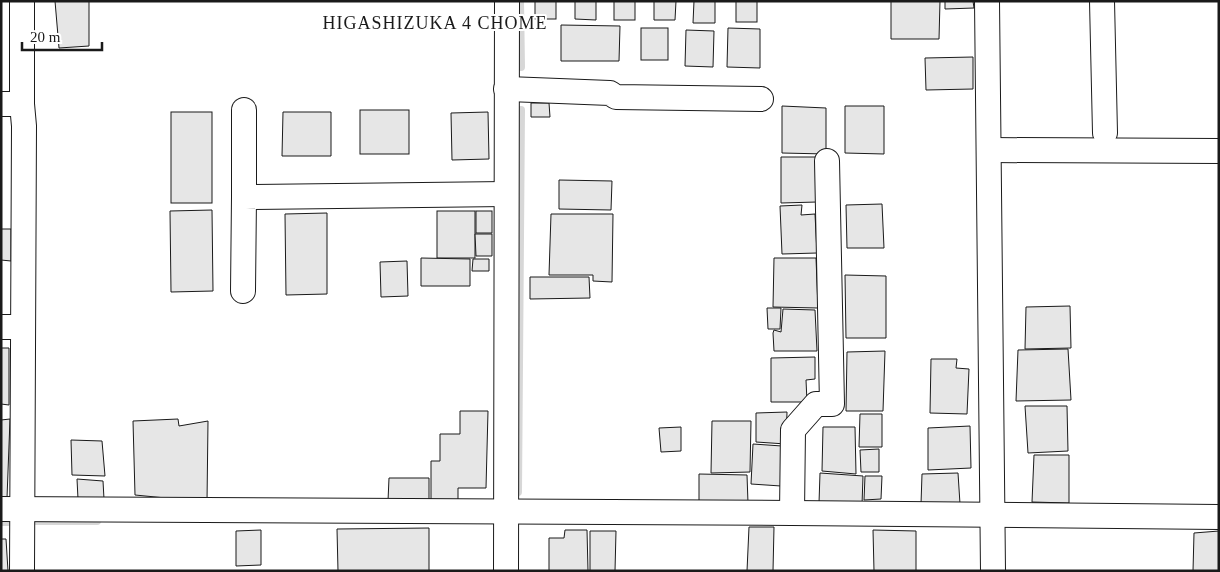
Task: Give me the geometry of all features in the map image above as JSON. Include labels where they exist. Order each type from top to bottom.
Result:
[{"type":"street","points":[[22,1],[12,104],[24,126],[12,327],[12,509],[22,571]]},
{"type":"street","points":[[506,571],[507,1]]},
{"type":"street","points":[[987,1],[993,571]]},
{"type":"street","points":[[1102,1],[1105,133]]},
{"type":"street","points":[[506,89],[610,93],[616,97],[761,99]]},
{"type":"street","points":[[243,291],[244,110]]},
{"type":"street","points":[[989,150],[1219,152]]},
{"type":"street","points":[[792,513],[793,430],[816,404],[832,404],[827,161]]},
{"type":"street","points":[[244,197],[506,194]]},
{"type":"street","points":[[12,509],[993,514],[1219,517]]},
{"type":"building","points":[[55,1],[89,1],[89,46],[59,48]]},
{"type":"building","points":[[535,1],[556,1],[556,19],[535,19]]},
{"type":"building","points":[[575,1],[596,1],[596,20],[575,19]]},
{"type":"building","points":[[614,1],[635,1],[635,20],[614,20]]},
{"type":"building","points":[[654,1],[676,1],[675,20],[654,20]]},
{"type":"building","points":[[694,1],[715,1],[715,23],[693,23]]},
{"type":"building","points":[[736,1],[757,1],[757,22],[736,22]]},
{"type":"building","points":[[891,1],[940,1],[939,39],[891,39]]},
{"type":"building","points":[[945,1],[973,1],[974,8],[945,9]]},
{"type":"building","points":[[561,25],[620,26],[619,61],[561,61]]},
{"type":"building","points":[[641,28],[668,28],[668,60],[641,60]]},
{"type":"building","points":[[728,28],[760,29],[760,68],[727,67]]},
{"type":"building","points":[[686,30],[714,31],[713,67],[685,66]]},
{"type":"building","points":[[973,57],[973,89],[926,90],[925,58]]},
{"type":"building","points":[[531,103],[549,103],[550,117],[531,117]]},
{"type":"building","points":[[782,106],[826,108],[826,154],[782,153]]},
{"type":"building","points":[[845,106],[884,106],[884,154],[845,153]]},
{"type":"building","points":[[360,110],[409,110],[409,154],[360,154]]},
{"type":"building","points":[[171,112],[212,112],[212,203],[171,203]]},
{"type":"building","points":[[283,112],[331,112],[331,156],[282,156]]},
{"type":"building","points":[[488,112],[489,159],[452,160],[451,113]]},
{"type":"building","points":[[781,157],[817,157],[817,202],[781,203]]},
{"type":"building","points":[[559,180],[612,181],[611,210],[559,209]]},
{"type":"building","points":[[882,204],[884,248],[847,248],[846,205]]},
{"type":"building","points":[[802,205],[801,215],[815,214],[817,253],[782,254],[780,206]]},
{"type":"building","points":[[212,210],[213,291],[171,292],[170,211]]},
{"type":"building","points":[[437,211],[475,211],[475,258],[437,258]]},
{"type":"building","points":[[476,211],[492,211],[492,233],[476,233]]},
{"type":"building","points":[[327,213],[327,294],[286,295],[285,214]]},
{"type":"building","points":[[551,214],[613,214],[612,282],[593,281],[593,275],[549,275]]},
{"type":"building","points":[[1,229],[11,229],[11,261],[1,260]]},
{"type":"building","points":[[475,234],[492,234],[492,256],[476,256]]},
{"type":"building","points":[[421,258],[470,259],[470,286],[421,286]]},
{"type":"building","points":[[774,258],[816,258],[818,308],[773,307]]},
{"type":"building","points":[[473,259],[489,259],[489,271],[472,271]]},
{"type":"building","points":[[407,261],[408,296],[381,297],[380,262]]},
{"type":"building","points":[[845,275],[886,276],[886,338],[846,338]]},
{"type":"building","points":[[530,277],[589,277],[590,298],[530,299]]},
{"type":"building","points":[[1070,306],[1071,348],[1025,349],[1026,307]]},
{"type":"building","points":[[767,308],[781,308],[780,329],[768,329]]},
{"type":"building","points":[[783,309],[815,310],[817,351],[774,351],[773,333],[774,330],[781,332]]},
{"type":"building","points":[[1,348],[9,348],[9,405],[1,404]]},
{"type":"building","points":[[1068,349],[1071,400],[1016,401],[1018,350]]},
{"type":"building","points":[[885,351],[883,411],[846,411],[847,352]]},
{"type":"building","points":[[815,357],[815,379],[806,380],[807,402],[771,402],[771,358]]},
{"type":"building","points":[[931,359],[957,359],[956,368],[969,369],[967,414],[930,413]]},
{"type":"building","points":[[1025,406],[1067,406],[1068,451],[1028,453]]},
{"type":"building","points":[[460,411],[488,411],[486,488],[458,488],[458,502],[431,501],[431,461],[440,461],[440,434],[460,434]]},
{"type":"building","points":[[787,412],[786,444],[756,442],[756,413]]},
{"type":"building","points":[[860,414],[882,414],[882,447],[859,447]]},
{"type":"building","points":[[10,419],[7,498],[1,498],[1,420]]},
{"type":"building","points":[[178,419],[179,426],[208,421],[207,502],[135,495],[133,421]]},
{"type":"building","points":[[712,421],[751,421],[750,472],[711,473]]},
{"type":"building","points":[[970,426],[971,468],[928,470],[928,428]]},
{"type":"building","points":[[681,427],[681,451],[661,452],[659,428]]},
{"type":"building","points":[[823,427],[855,427],[856,474],[822,471]]},
{"type":"building","points":[[71,440],[102,441],[105,476],[72,475]]},
{"type":"building","points":[[753,444],[782,446],[781,486],[751,484]]},
{"type":"building","points":[[879,449],[879,472],[861,472],[860,450]]},
{"type":"building","points":[[1034,455],[1069,455],[1069,503],[1032,502]]},
{"type":"building","points":[[820,473],[863,476],[862,505],[819,503]]},
{"type":"building","points":[[958,473],[960,504],[921,504],[922,474]]},
{"type":"building","points":[[699,474],[747,475],[748,503],[699,502]]},
{"type":"building","points":[[865,476],[882,476],[881,499],[864,500]]},
{"type":"building","points":[[389,478],[429,478],[429,501],[388,501]]},
{"type":"building","points":[[77,479],[103,481],[104,499],[78,499]]},
{"type":"building","points":[[749,527],[774,527],[773,571],[747,571]]},
{"type":"building","points":[[429,528],[429,571],[338,571],[337,529]]},
{"type":"building","points":[[261,530],[261,565],[236,566],[236,531]]},
{"type":"building","points":[[565,530],[587,530],[588,571],[549,571],[549,538],[564,538]]},
{"type":"building","points":[[873,530],[916,531],[916,571],[874,571]]},
{"type":"building","points":[[590,531],[616,531],[615,571],[590,571]]},
{"type":"building","points":[[1219,531],[1219,571],[1193,571],[1194,533]]},
{"type":"building","points":[[1,539],[6,539],[8,571],[1,571]]},
{"type":"waterway","points":[[520,1],[521,67]]},
{"type":"waterway","points":[[518,492],[521,110]]},
{"type":"waterway","points":[[32,521],[97,521]]},
{"type":"waterway","points":[[1,522],[8,522]]},
{"type":"district","name":"HIGASHIZUKA 4 CHOME","points":[[435,23]]}]
